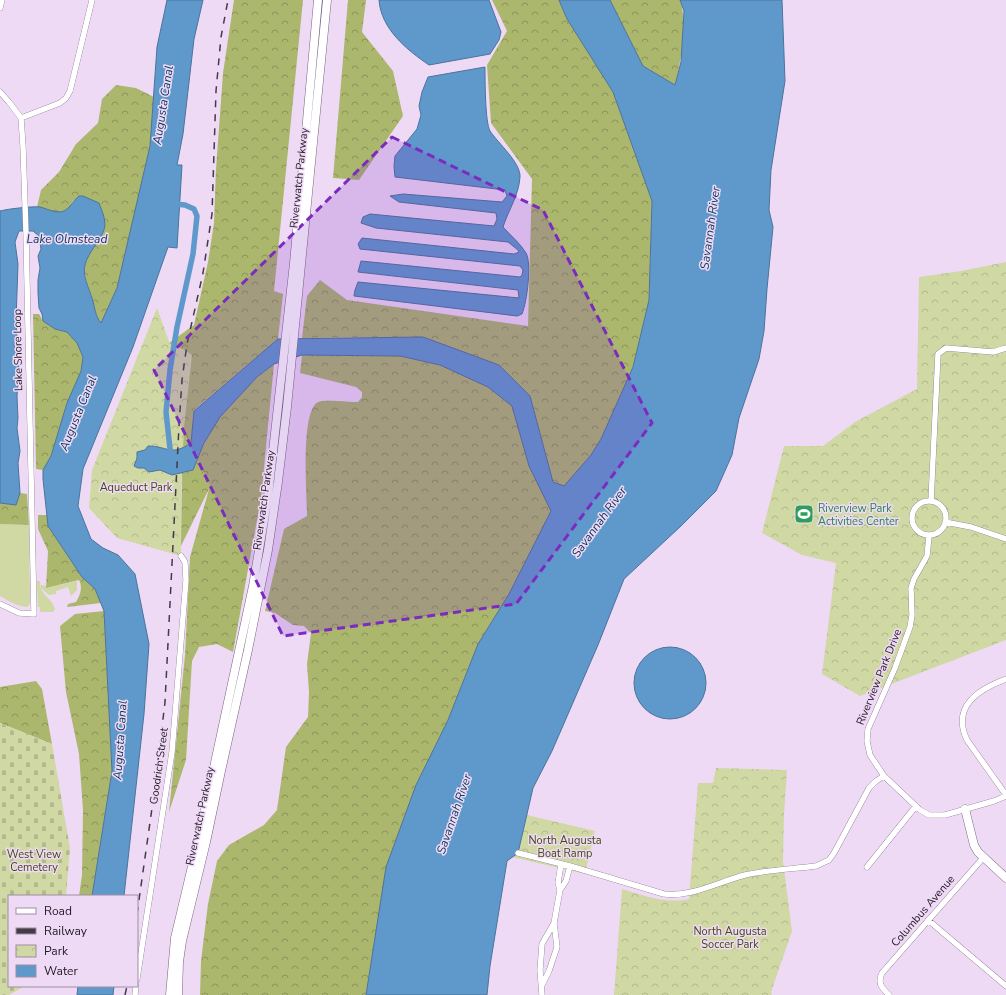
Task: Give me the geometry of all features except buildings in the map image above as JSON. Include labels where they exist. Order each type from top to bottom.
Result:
[{"type":"main road","name":"Riverwatch Parkway","points":[[170,995],[175,938],[199,837],[253,586],[268,496],[288,315],[318,0]]},
{"type":"main road","name":"Riverwatch Parkway","points":[[178,995],[179,962],[182,941],[206,842],[266,565],[287,407],[327,0]]},
{"type":"main road","points":[[966,809],[974,845],[978,852],[1006,878]]},
{"type":"street","points":[[0,8],[2,0]]},
{"type":"street","points":[[0,92],[21,118],[60,103],[66,98],[70,91],[92,0]]},
{"type":"street","name":"Lake Shore Loop","points":[[0,604],[18,613],[34,614],[26,233],[21,118]]},
{"type":"street","points":[[931,501],[938,354],[946,348],[993,352],[1006,348]]},
{"type":"street","points":[[931,501],[936,503],[944,511],[946,522],[940,532],[929,536],[923,535],[914,528],[911,517],[920,503],[931,501]]},
{"type":"street","points":[[946,522],[971,527],[1006,539]]},
{"type":"street","name":"Riverview Park Drive","points":[[929,536],[927,556],[914,579],[911,588],[912,614],[910,627],[895,668],[868,729],[867,741],[870,756],[884,776],[924,813],[939,816],[945,815],[994,801],[1006,795]]},
{"type":"street","name":"Goodrich Street","points":[[138,973],[172,752],[186,580],[185,562],[181,556]]},
{"type":"street","points":[[1006,679],[983,689],[975,695],[968,704],[962,720],[963,730],[967,740],[1006,795]]},
{"type":"street","points":[[518,853],[570,866],[671,895],[693,893],[745,875],[816,866],[825,863],[832,857],[870,788],[876,781],[884,776]]},
{"type":"street","points":[[867,868],[916,806]]},
{"type":"street","name":"Columbus Avenue","points":[[889,995],[882,988],[880,979],[882,973],[983,858]]},
{"type":"street","points":[[560,890],[558,884],[561,864]]},
{"type":"street","points":[[542,985],[549,971],[557,947],[554,923],[560,890],[566,881],[570,866]]},
{"type":"street","points":[[928,920],[1006,986]]},
{"type":"street","points":[[542,995],[540,970],[542,944],[554,923]]},
{"type":"highlighted area","points":[[392,137],[543,210],[652,423],[516,604],[283,636],[154,370]]},
{"type":"green space","points":[[234,0],[303,0],[274,291],[283,294],[278,339],[194,410],[191,443],[183,448],[162,348],[194,325],[208,262],[214,223],[216,169],[223,73]]},
{"type":"green space","points":[[348,0],[366,0],[362,32],[393,71],[403,116],[359,180],[333,178]]},
{"type":"green space","points":[[492,0],[559,0],[567,19],[613,92],[652,201],[649,300],[633,367],[601,439],[591,455],[564,487],[553,482],[530,396],[499,365],[423,337],[302,338],[307,296],[320,280],[347,300],[528,326],[532,179],[491,123],[487,65],[507,31]]},
{"type":"green space","points":[[610,0],[680,0],[684,31],[675,85],[643,66]]},
{"type":"green space","points":[[116,85],[136,88],[154,97],[150,146],[131,231],[117,288],[101,324],[96,313],[85,274],[88,256],[105,229],[99,203],[91,200],[74,200],[67,209],[59,212],[37,207],[41,190],[59,172],[76,144],[98,123],[102,99]]},
{"type":"green space","points":[[1006,262],[1006,640],[860,696],[822,674],[836,563],[802,555],[762,533],[784,446],[823,446],[855,422],[917,389],[919,277],[961,271]]},
{"type":"green space","name":"Aqueduct Park","points":[[157,308],[170,344],[183,349],[192,355],[184,427],[181,493],[181,556],[117,538],[89,508],[92,470]]},
{"type":"green space","points":[[33,314],[39,314],[43,321],[55,329],[67,332],[77,343],[83,357],[81,371],[67,403],[51,456],[43,470],[36,469]]},
{"type":"green space","points":[[302,355],[400,356],[440,365],[488,387],[512,406],[529,466],[551,511],[509,594],[478,644],[448,720],[416,785],[375,938],[366,995],[200,995],[201,961],[208,904],[217,861],[229,845],[264,825],[277,810],[286,747],[308,717],[309,692],[307,664],[311,633],[304,626],[293,625],[275,613],[265,611],[284,529],[307,516],[306,455],[309,421],[312,409],[318,402],[321,401],[358,402],[362,397],[362,392],[356,387],[300,373]]},
{"type":"green space","points":[[274,364],[261,498],[233,652],[217,644],[199,647],[192,661],[186,760],[169,812],[185,655],[190,557],[209,489],[181,546],[182,473],[193,470],[210,433],[234,400],[254,380]]},
{"type":"green space","points":[[20,493],[27,494],[29,525],[0,524],[0,503],[16,505]]},
{"type":"green space","points":[[38,515],[47,515],[48,526],[82,577],[95,589],[101,603],[67,607],[68,604],[76,602],[79,597],[81,589],[79,580],[46,588],[48,551],[38,529]]},
{"type":"green space","points":[[0,524],[29,525],[30,604],[27,607],[16,604],[0,596]]},
{"type":"green space","points":[[37,581],[40,581],[42,590],[51,601],[55,609],[53,612],[40,612],[40,607],[38,607]]},
{"type":"green space","points":[[77,581],[77,590],[71,596],[68,587],[56,591],[56,594],[49,595],[41,588],[41,585],[46,586],[46,588]]},
{"type":"green space","points":[[104,611],[112,771],[92,895],[79,895],[82,875],[83,810],[79,754],[66,692],[60,626],[75,614]]},
{"type":"green space","points":[[36,681],[42,689],[52,744],[0,723],[0,687]]},
{"type":"green space","name":"West View Cemetery","points":[[0,723],[52,744],[70,848],[66,895],[8,895],[8,987],[23,987],[9,995],[0,995]]},
{"type":"green space","name":"North Augusta Soccer Park","points":[[716,768],[787,770],[783,861],[792,931],[771,992],[772,995],[614,995],[622,889],[647,897],[663,900],[672,901],[689,899],[698,783],[713,783]]},
{"type":"green space","name":"North Augusta Boat Ramp","points":[[527,815],[595,831],[585,874],[512,857],[518,853]]},
{"type":"water","points":[[167,0],[203,0],[194,39],[183,134],[177,165],[182,165],[177,248],[168,247],[133,347],[83,469],[78,506],[91,539],[103,548],[118,555],[135,574],[149,644],[144,714],[124,895],[92,895],[112,771],[104,611],[95,589],[82,577],[48,526],[43,479],[43,470],[51,456],[67,403],[81,371],[83,357],[77,343],[67,332],[55,329],[43,321],[39,308],[38,293],[40,268],[38,256],[41,249],[39,236],[33,231],[19,231],[15,242],[18,264],[16,321],[17,338],[14,345],[18,353],[19,371],[17,428],[20,451],[18,463],[20,493],[16,505],[0,503],[0,211],[40,207],[55,212],[61,212],[68,208],[79,196],[83,196],[99,203],[104,216],[105,227],[87,260],[84,269],[96,314],[101,323],[117,288],[150,146],[157,47]]},
{"type":"water","points":[[379,0],[489,0],[501,32],[499,40],[490,54],[429,65],[412,53],[396,38],[385,20],[381,11]]},
{"type":"water","name":"Savannah River","points":[[559,0],[610,0],[643,66],[675,85],[681,62],[684,11],[680,0],[782,0],[785,81],[771,170],[769,210],[773,227],[764,331],[759,359],[739,418],[732,455],[716,491],[624,579],[598,645],[552,751],[533,788],[518,853],[507,861],[490,966],[487,995],[366,995],[386,867],[416,785],[448,720],[478,644],[509,594],[551,511],[529,466],[512,406],[488,387],[440,365],[400,356],[302,355],[274,364],[257,377],[220,417],[204,443],[193,470],[172,475],[160,470],[149,472],[144,468],[134,466],[137,458],[137,452],[145,450],[148,446],[173,450],[191,443],[194,411],[278,339],[423,337],[499,365],[530,396],[553,482],[564,486],[591,455],[601,439],[633,367],[649,300],[652,201],[613,92],[567,19]]},
{"type":"water","points":[[485,67],[488,126],[490,131],[513,159],[519,171],[520,177],[516,197],[503,227],[521,246],[528,258],[529,274],[526,301],[522,314],[517,316],[354,296],[358,282],[519,298],[518,290],[358,272],[361,261],[520,277],[522,275],[523,270],[520,266],[360,249],[358,244],[362,238],[514,254],[519,252],[508,242],[376,228],[361,223],[363,217],[370,214],[494,226],[497,219],[496,213],[399,202],[390,196],[403,194],[502,202],[507,196],[505,190],[395,177],[395,156],[417,129],[421,115],[419,106],[422,92],[428,77]]},
{"type":"water","points":[[670,647],[684,650],[696,657],[703,669],[706,683],[703,697],[696,709],[684,716],[670,719],[656,716],[644,709],[637,697],[634,683],[637,669],[644,657],[656,650]]},
{"type":"water","points":[[78,987],[114,987],[113,995],[77,995]]},
{"type":"waterway","points":[[171,458],[166,412],[170,370],[177,327],[193,254],[197,216],[194,209],[185,205],[174,204]]},
{"type":"railway","points":[[138,907],[165,702],[182,380],[187,344],[203,273],[212,214],[216,91],[221,37],[228,0]]},
{"type":"railway","points":[[125,995],[127,987]]},
{"type":"place","name":"Riverview Park Activities Center","points":[[804,514]]},
{"type":"water label","name":"Augusta Canal","points":[[163,105]]},
{"type":"water label","name":"Lake Olmstead","points":[[67,239]]},
{"type":"water label","name":"Augusta Canal","points":[[78,413]]},
{"type":"water label","name":"Augusta Canal","points":[[120,740]]}]
